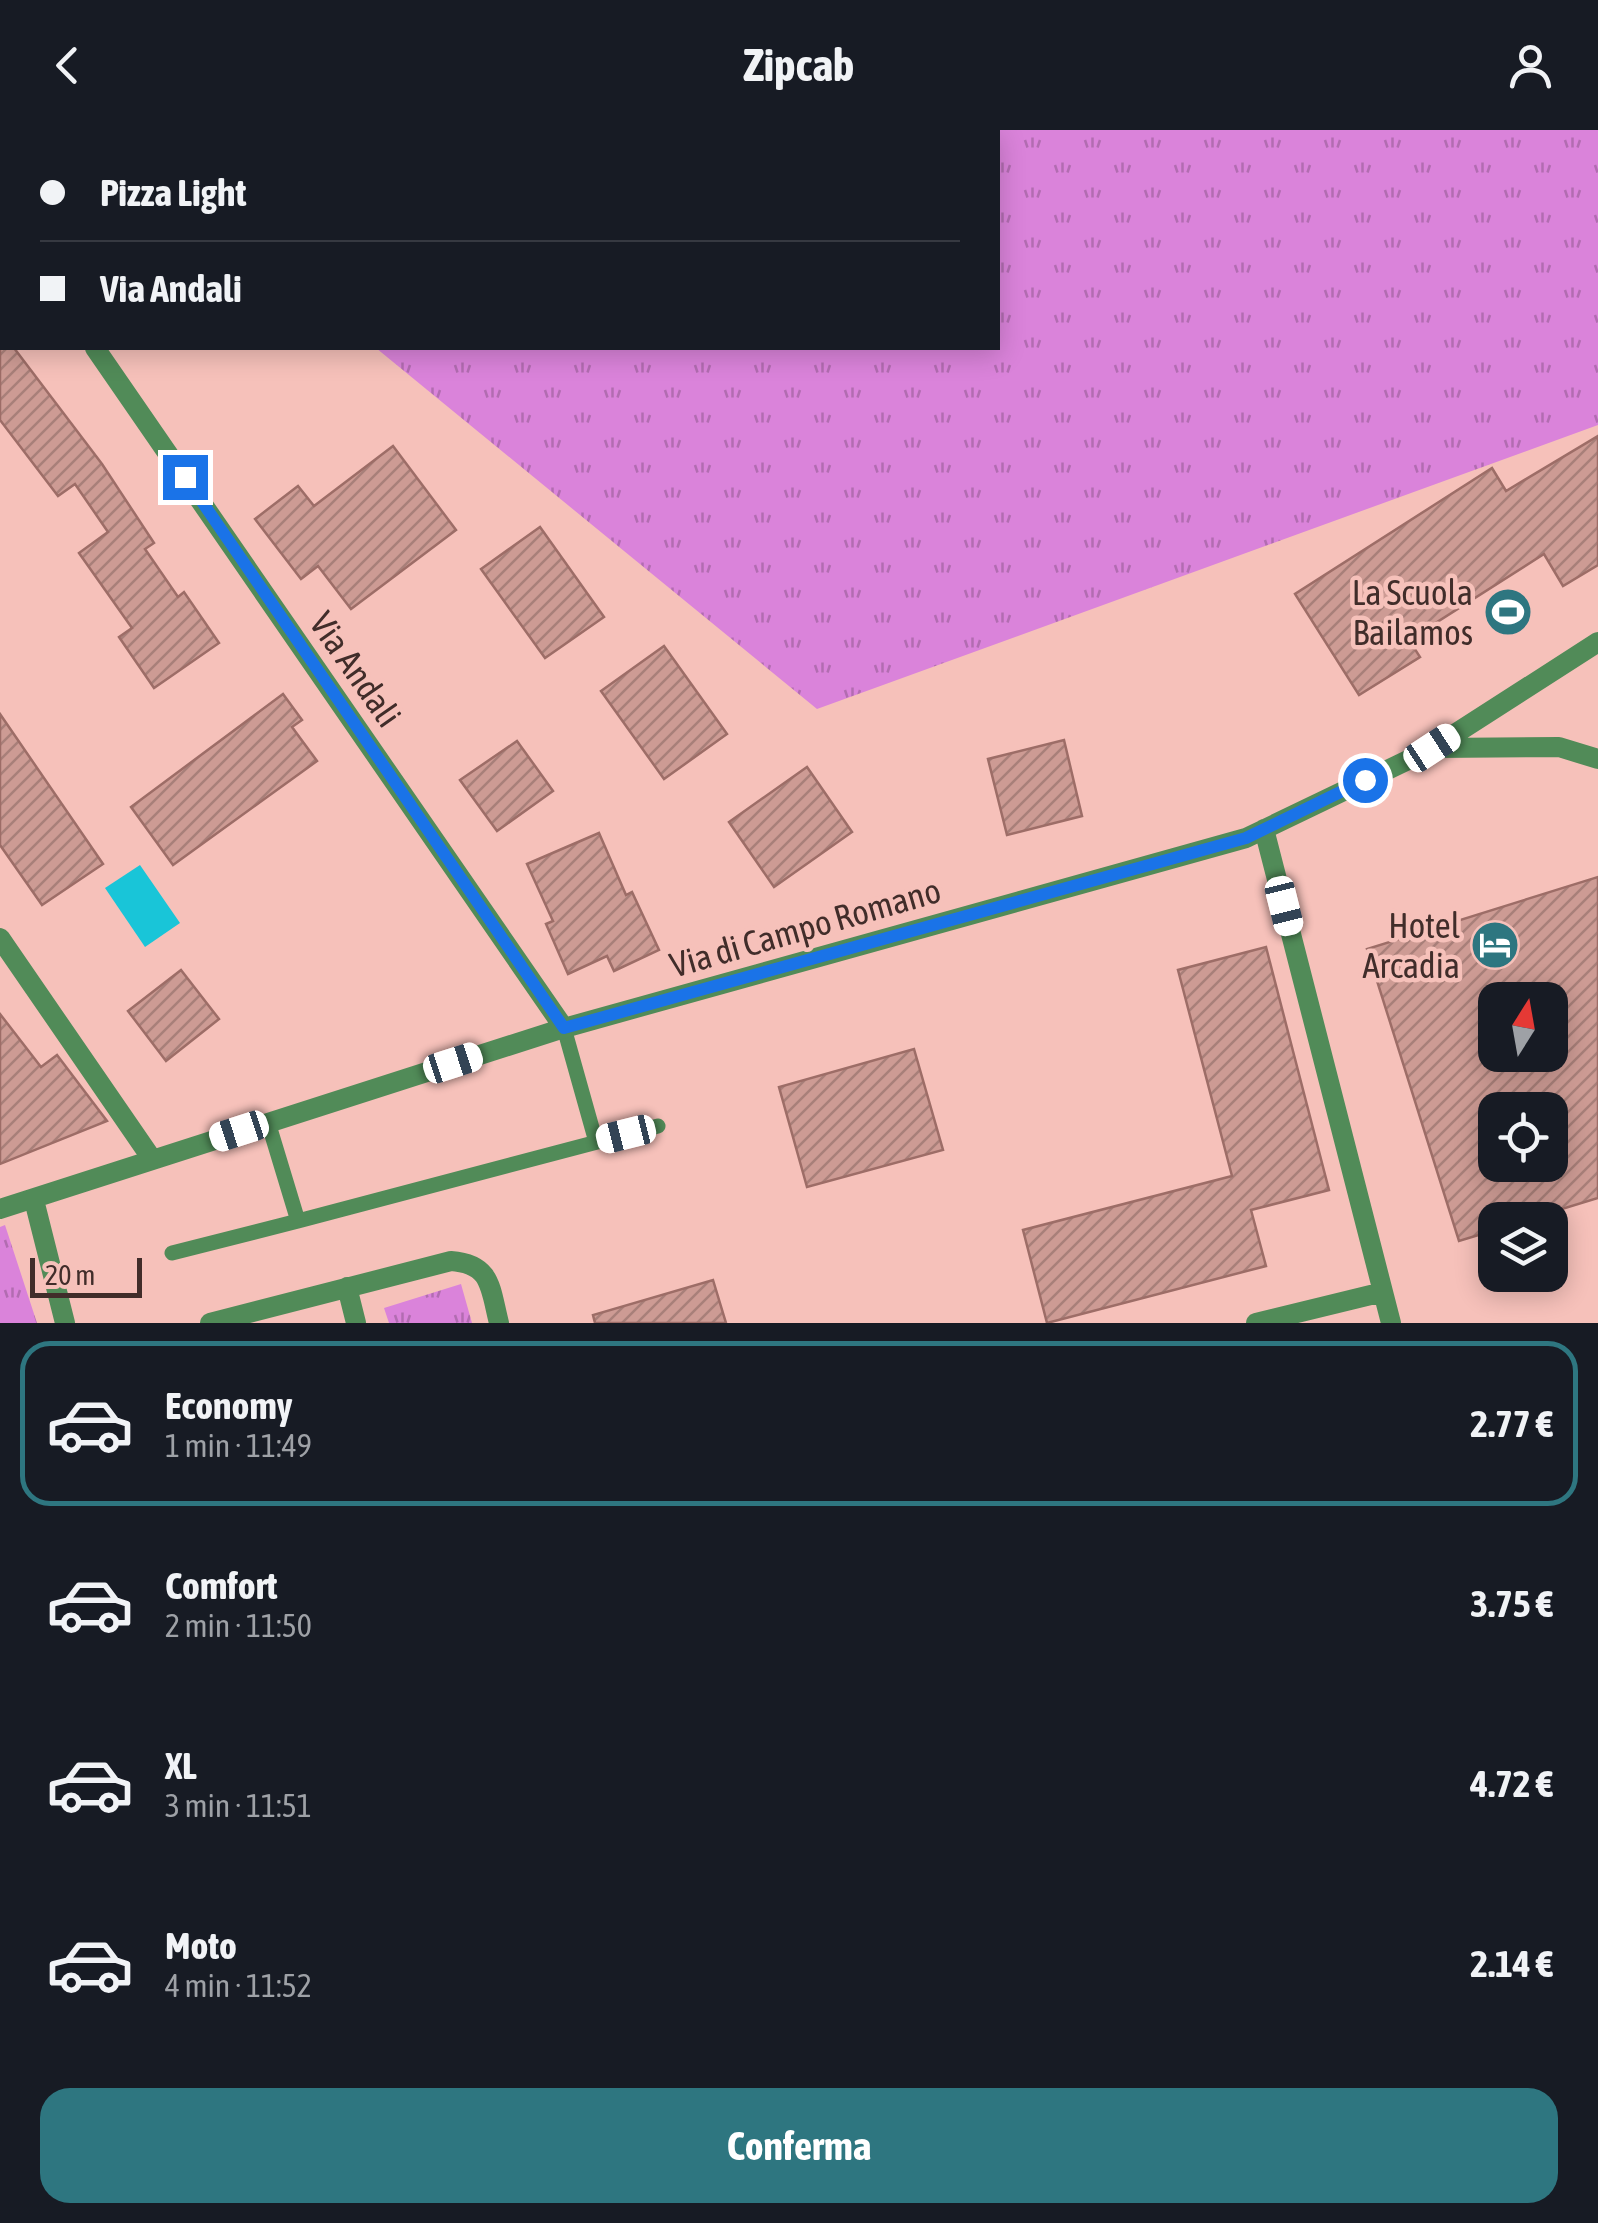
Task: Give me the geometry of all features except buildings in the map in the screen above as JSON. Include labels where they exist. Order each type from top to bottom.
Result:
[{"type":"street","name":"Via Andali","points":[[97,350],[564,1028]]},
{"type":"street","name":"Via di Campo Romano","points":[[0,1209],[564,1028],[1246,838],[1432,748],[1598,642]]},
{"type":"street","points":[[1432,748],[1559,747],[1598,759]]},
{"type":"street","points":[[1264,830],[1391,1323]]},
{"type":"street","points":[[0,938],[152,1159]]},
{"type":"street","points":[[34,1200],[65,1323]]},
{"type":"street","points":[[210,1323],[450,1261],[474,1264],[487,1277],[499,1323]]},
{"type":"street","points":[[347,1288],[356,1323]]},
{"type":"street","points":[[1256,1323],[1383,1292]]},
{"type":"lane","points":[[564,1028],[596,1142]]},
{"type":"lane","points":[[268,1122],[298,1221]]},
{"type":"lane","points":[[172,1254],[658,1126]]},
{"type":"green space","points":[[1000,130],[1598,130],[1598,425],[817,709],[378,350],[1000,350]]},
{"type":"green space","points":[[5,1225],[37,1323],[0,1323],[0,1227]]},
{"type":"green space","points":[[461,1284],[472,1323],[389,1323],[384,1308]]},
{"type":"water","points":[[140,865],[180,923],[145,947],[105,888]]},
{"type":"place","name":"La Scuola Bailamos","points":[[1508,612]]},
{"type":"place","name":"Hotel Arcadia","points":[[1495,945]]},
{"type":"route","points":[[185,477],[564,1028],[1246,838],[1365,780]]}]
